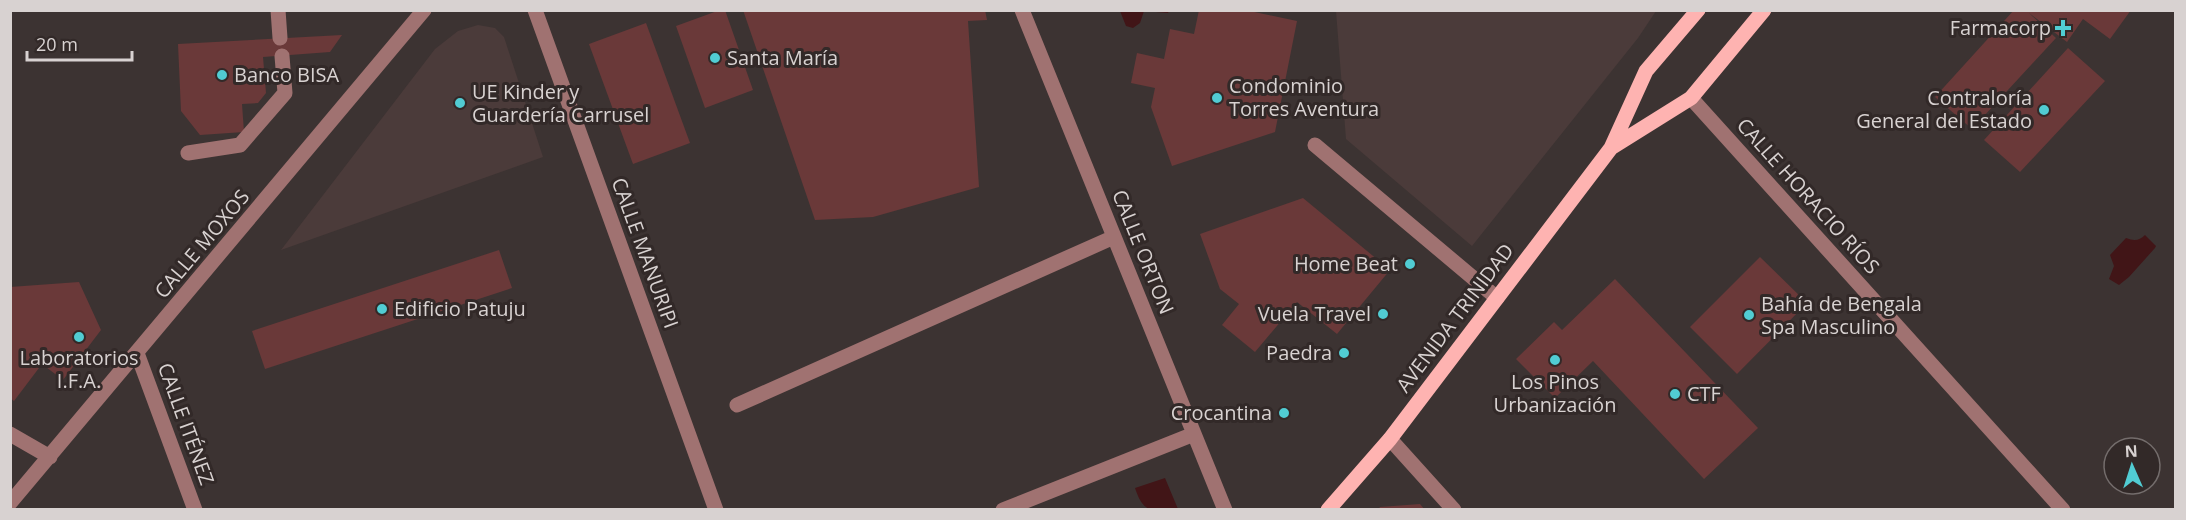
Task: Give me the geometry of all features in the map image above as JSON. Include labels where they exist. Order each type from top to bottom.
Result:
[{"type":"main road","name":"AVENIDA TRINIDAD","points":[[1328,510],[1390,439],[1611,148],[1646,71],[1698,10]]},
{"type":"main road","name":"AVENIDA TRINIDAD","points":[[1611,148],[1691,98],[1764,10]]},
{"type":"street","points":[[278,10],[280,38]]},
{"type":"street","name":"CALLE MOXOS","points":[[10,503],[424,10]]},
{"type":"street","name":"CALLE MANURIPI","points":[[535,10],[716,510]]},
{"type":"street","name":"CALLE ORTON","points":[[1022,10],[1225,510]]},
{"type":"street","points":[[188,153],[240,145],[285,93],[282,56]]},
{"type":"street","name":"CALLE HORACIO RÍOS","points":[[1691,98],[2063,510]]},
{"type":"street","points":[[1315,145],[1497,298]]},
{"type":"street","points":[[737,405],[1114,237]]},
{"type":"street","name":"CALLE ITÉNEZ","points":[[137,354],[195,510]]},
{"type":"street","points":[[10,434],[50,457]]},
{"type":"street","points":[[1003,510],[1194,434]]},
{"type":"street","points":[[1390,439],[1454,510]]},
{"type":"shaded area","points":[[1120,10],[1169,11],[1168,13],[1144,11],[1140,23],[1133,28],[1126,26]]},
{"type":"shaded area","points":[[1336,10],[1656,11],[1638,38],[1472,246],[1346,139]]},
{"type":"shaded area","name":"UE Kinder y Guardería Carrusel","points":[[478,25],[495,28],[504,37],[543,157],[281,250],[435,49],[458,31]]},
{"type":"shaded area","points":[[2145,235],[2156,246],[2155,248],[2119,285],[2109,279],[2114,266],[2110,255],[2126,238],[2136,240]]},
{"type":"shaded area","points":[[1165,478],[1178,509],[1155,510],[1146,507],[1138,497],[1135,488]]},
{"type":"building","name":"Santa María","points":[[725,10],[753,90],[705,108],[676,26]]},
{"type":"building","points":[[743,10],[985,10],[987,20],[968,21],[979,187],[873,217],[815,220]]},
{"type":"building","name":"Condominio Torres Aventura","points":[[1199,10],[1245,10],[1297,21],[1275,132],[1172,166],[1151,107],[1155,88],[1131,83],[1137,53],[1164,59],[1170,29],[1194,34]]},
{"type":"building","name":"Contraloría General del Estado","points":[[2014,10],[2131,10],[2110,39],[2083,19],[2067,42],[2029,13],[2056,38],[1972,129],[1935,97]]},
{"type":"building","points":[[646,23],[690,143],[633,164],[589,44]]},
{"type":"building","name":"Banco BISA","points":[[342,35],[330,52],[263,57],[266,93],[258,103],[242,104],[244,132],[200,135],[181,111],[178,44]]},
{"type":"building","name":"Contraloría General del Estado","points":[[2068,48],[2105,81],[2020,172],[1984,140]]},
{"type":"building","points":[[1303,198],[1390,270],[1337,334],[1297,302],[1255,352],[1222,325],[1239,304],[1220,289],[1200,234]]},
{"type":"building","name":"Edificio Patuju","points":[[499,250],[512,288],[265,369],[252,331]]},
{"type":"building","name":"Bahía de Bengala Spa Masculino","points":[[1760,257],[1807,303],[1737,374],[1690,327]]},
{"type":"building","name":"CTF","points":[[1615,279],[1758,428],[1704,479],[1593,361],[1555,398],[1516,359],[1554,322],[1562,330]]},
{"type":"building","points":[[79,282],[101,330],[63,380],[42,364],[14,401],[10,398],[10,287]]},
{"type":"building","points":[[1420,504],[1425,510],[1378,510],[1380,507]]},
{"type":"place","name":"Farmacorp","points":[[2063,28]]},
{"type":"place","name":"Santa María","points":[[715,58]]},
{"type":"place","name":"Banco BISA","points":[[222,75]]},
{"type":"place","name":"Condominio Torres Aventura","points":[[1217,98]]},
{"type":"place","name":"UE Kinder y Guardería Carrusel","points":[[460,103]]},
{"type":"place","name":"Contraloría General del Estado","points":[[2044,110]]},
{"type":"place","name":"Home Beat","points":[[1410,264]]},
{"type":"place","name":"Edificio Patuju","points":[[382,309]]},
{"type":"place","name":"Vuela Travel","points":[[1383,314]]},
{"type":"place","name":"Bahía de Bengala Spa Masculino","points":[[1749,315]]},
{"type":"place","name":"Laboratorios I.F.A.","points":[[79,337]]},
{"type":"place","name":"Paedra","points":[[1344,353]]},
{"type":"place","name":"Los Pinos Urbanización","points":[[1555,360]]},
{"type":"place","name":"CTF","points":[[1675,394]]},
{"type":"place","name":"Crocantina","points":[[1284,413]]}]
